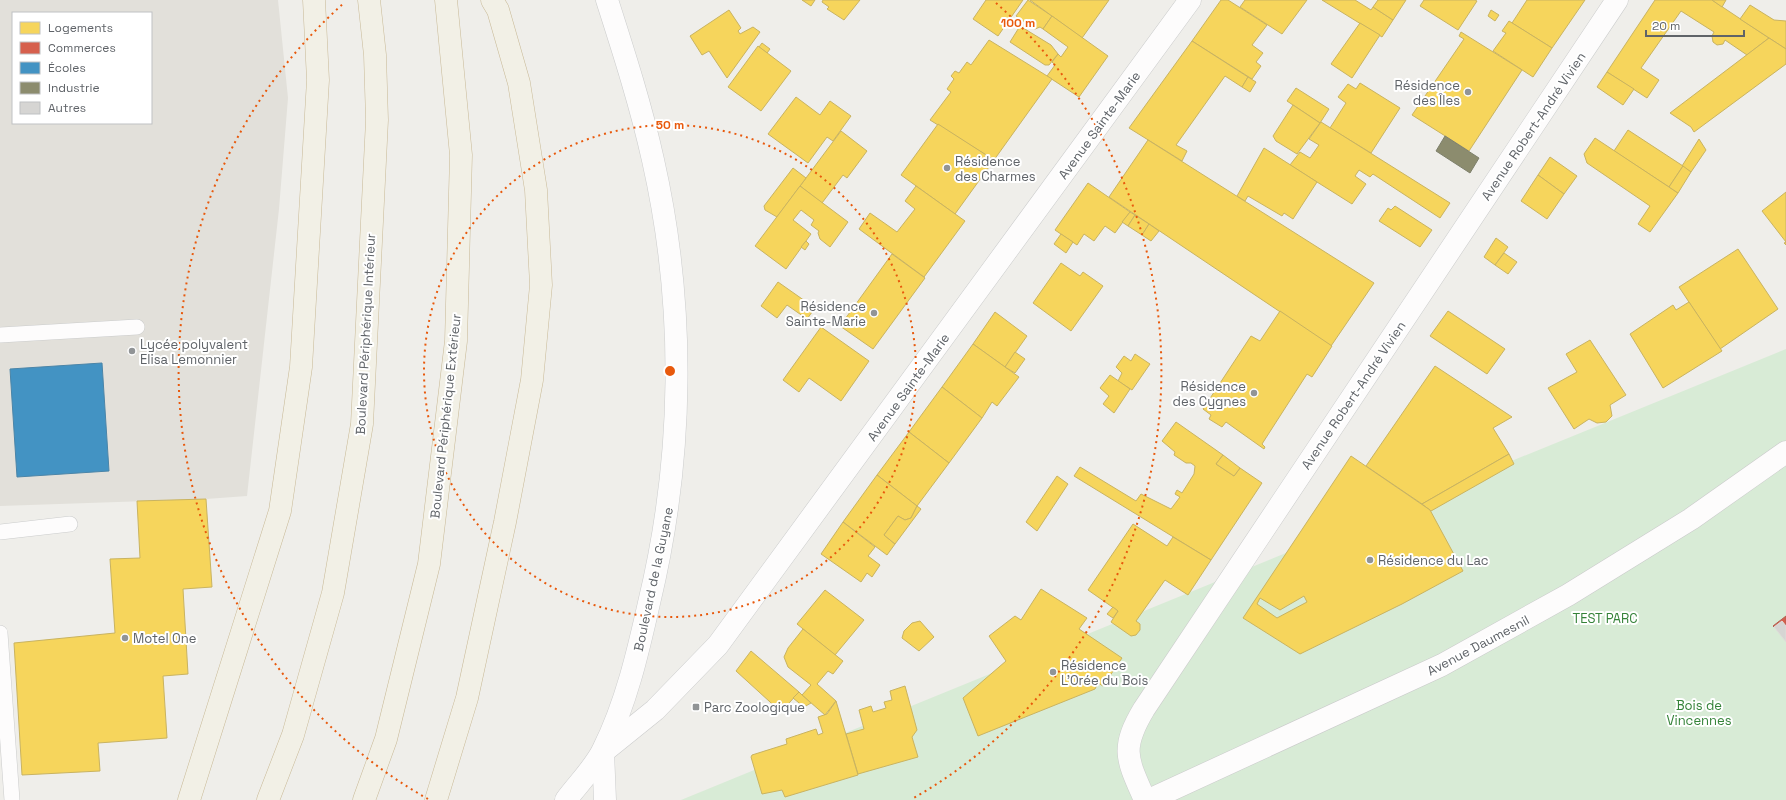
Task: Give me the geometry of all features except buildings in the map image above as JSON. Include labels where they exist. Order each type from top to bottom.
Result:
[{"type":"highway","points":[[189,800],[237,652],[281,504],[302,367],[318,80],[314,0]]},
{"type":"highway","name":"Boulevard Périphérique Intérieur","points":[[268,800],[293,735],[333,593],[362,424],[377,120],[375,55],[368,0]]},
{"type":"highway","name":"Boulevard Périphérique Extérieur","points":[[364,800],[386,739],[429,564],[456,341],[462,155],[446,0]]},
{"type":"highway","points":[[436,800],[467,698],[505,522],[532,380],[541,285],[536,190],[519,83],[498,10],[492,0]]},
{"type":"street","name":"Boulevard de la Guyane","points":[[566,800],[603,752],[635,663],[658,566],[668,511],[674,453],[677,387],[674,299],[668,240],[654,161],[639,103],[607,0]]},
{"type":"street","name":"Avenue Sainte-Marie","points":[[603,752],[655,710],[718,645],[1190,0]]},
{"type":"street","name":"Avenue Robert-André Vivien","points":[[1145,800],[1128,756],[1131,734],[1144,709],[1617,0]]},
{"type":"street","name":"Avenue Daumesnil","points":[[1149,800],[1442,665],[1575,591],[1691,519],[1786,452]]},
{"type":"street","name":"Boulevard de la Guyane","points":[[603,752],[603,798]]},
{"type":"lane","points":[[0,335],[137,327]]},
{"type":"lane","points":[[0,532],[70,524]]},
{"type":"lane","points":[[0,633],[12,800]]},
{"type":"shaded area","name":"Lycée polyvalent Elisa Lemonnier","points":[[0,0],[278,0],[288,98],[279,209],[247,496],[206,499],[0,506]]},
{"type":"green space","name":"TEST PARC","points":[[1786,349],[1786,800],[681,800]]},
{"type":"place","name":"Résidence des Îles","points":[[1468,92]]},
{"type":"place","name":"Résidence des Charmes","points":[[947,168]]},
{"type":"place","name":"Résidence Sainte-Marie","points":[[874,313]]},
{"type":"place","name":"Lycée polyvalent Elisa Lemonnier","points":[[132,351]]},
{"type":"place","name":"Résidence des Cygnes","points":[[1254,393]]},
{"type":"place","name":"Résidence du Lac","points":[[1370,560]]},
{"type":"place","name":"Motel One","points":[[125,638]]},
{"type":"place","name":"Résidence L'Orée du Bois","points":[[1053,672]]},
{"type":"place","name":"Parc Zoologique","points":[[696,707]]},
{"type":"park label","name":"Bois de Vincennes","points":[[1699,712]]}]
